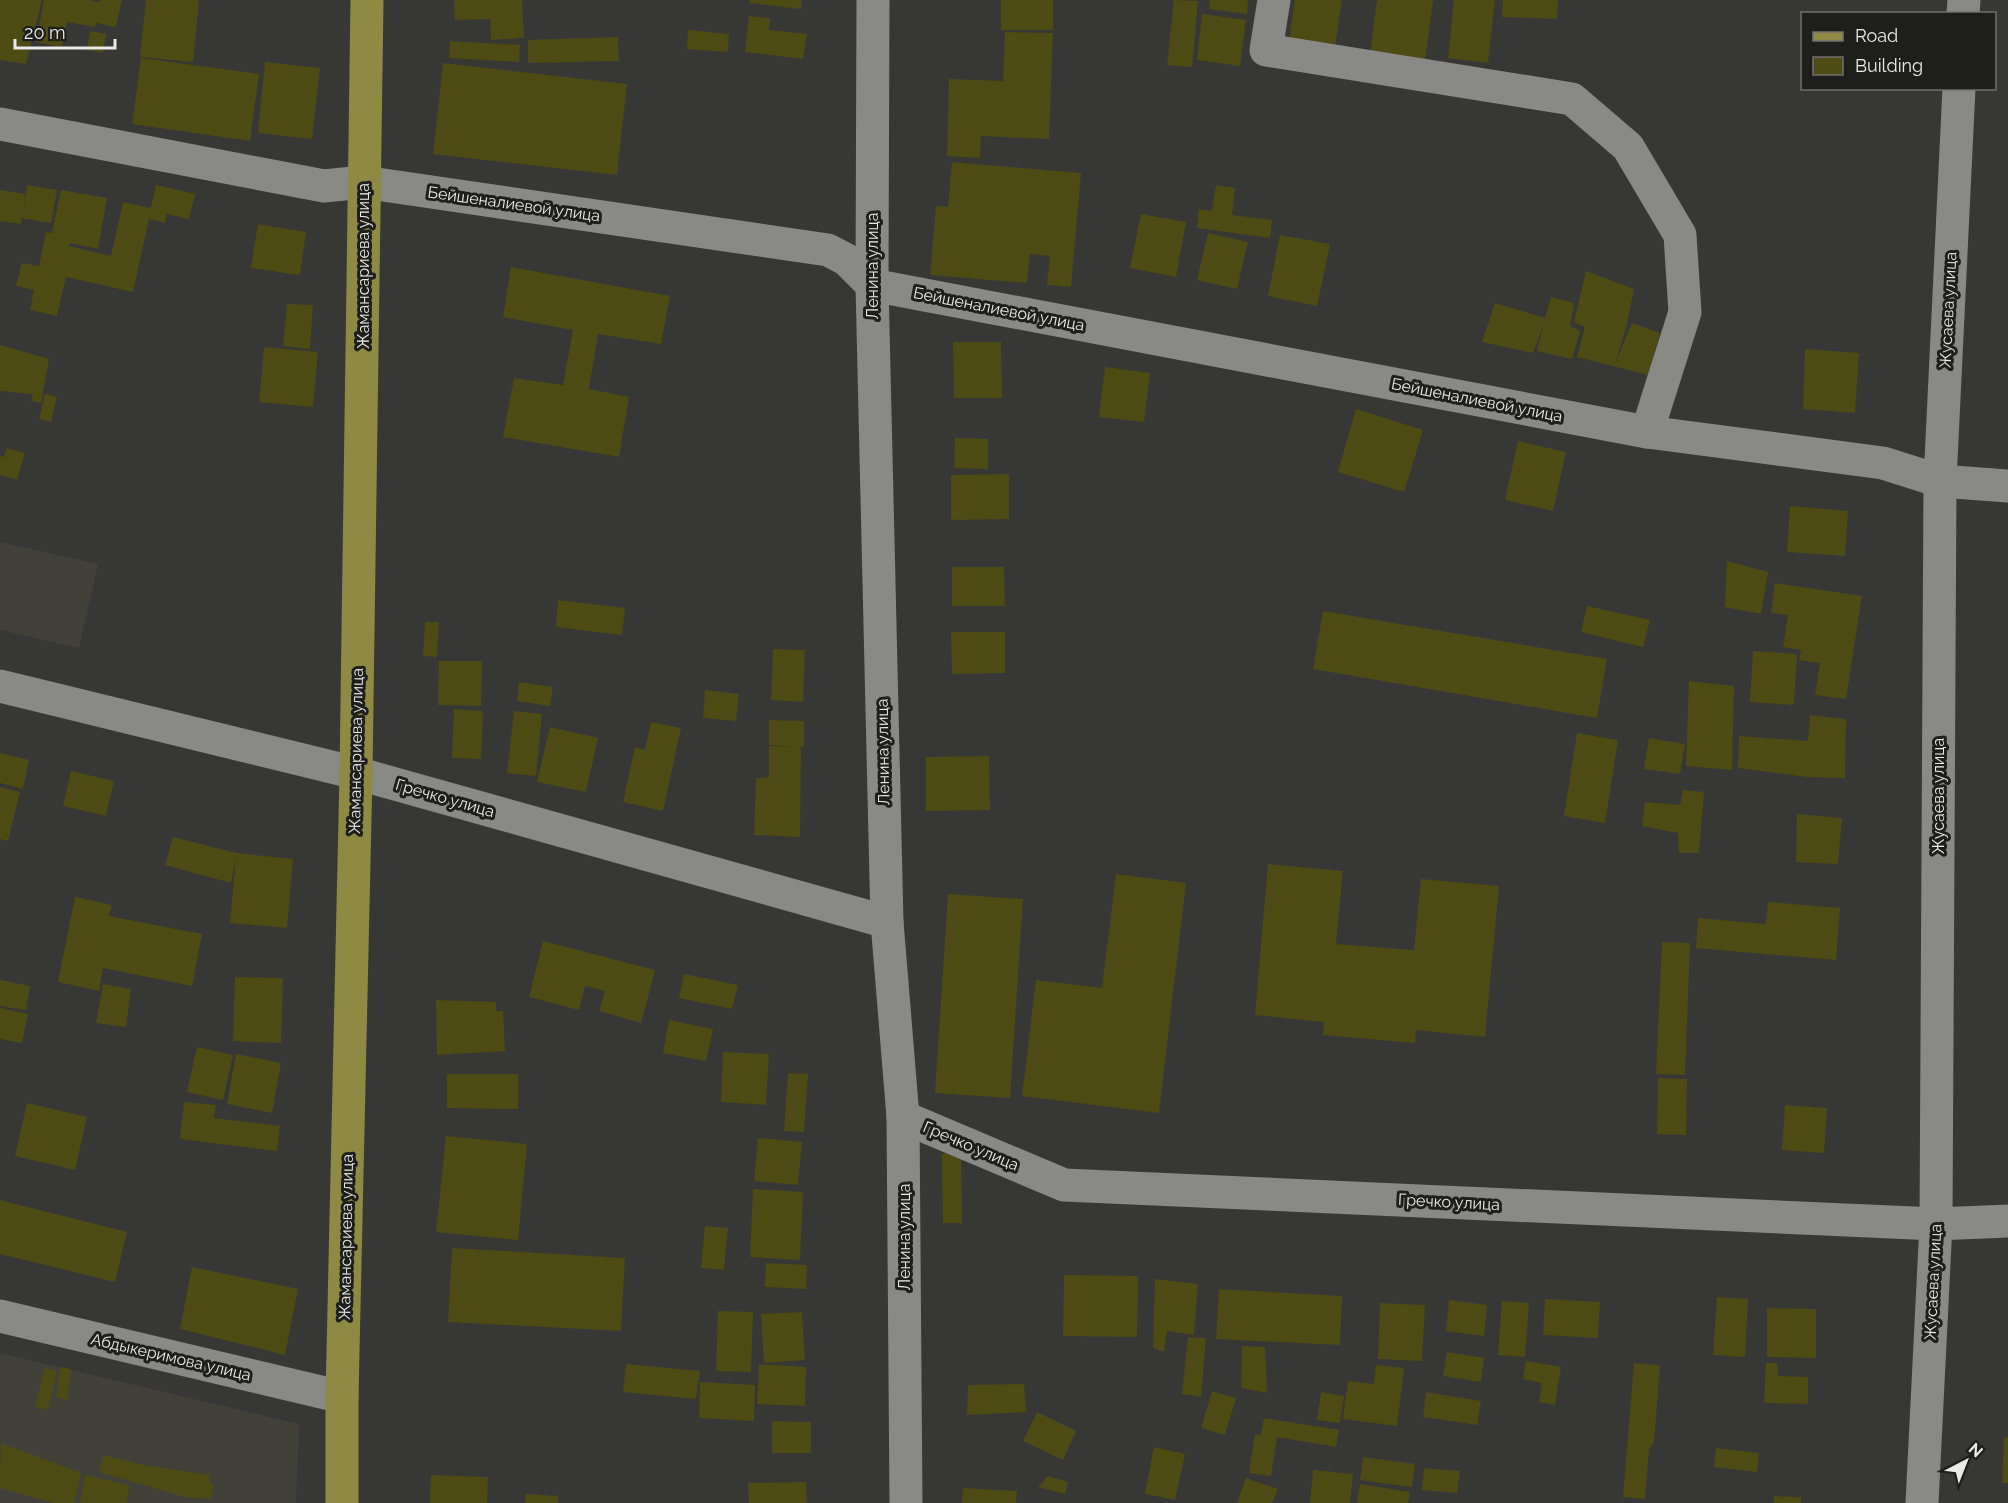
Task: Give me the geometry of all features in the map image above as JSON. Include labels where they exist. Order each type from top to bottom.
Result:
[{"type":"main road","name":"Жамансариева улица","points":[[342,1503],[342,1397],[356,773],[367,0]]},
{"type":"street","name":"Ленина улица","points":[[873,0],[872,285],[887,922],[903,1116],[906,1503]]},
{"type":"street","points":[[1274,0],[1266,50],[1572,99],[1628,147],[1680,235],[1685,312],[1647,432]]},
{"type":"street","name":"Жусаева улица","points":[[1922,1503],[1936,1224],[1940,481],[1959,90]]},
{"type":"street","name":"Бейшеналиевой улица","points":[[0,124],[324,186],[363,182],[828,250],[847,260],[872,285],[1647,432],[1883,463],[1940,481],[2008,486]]},
{"type":"street","name":"Гречко улица","points":[[0,686],[356,773],[887,922]]},
{"type":"street","name":"Гречко улица","points":[[903,1116],[1064,1185],[1936,1224],[2008,1221]]},
{"type":"street","name":"Абдыкеримова улица","points":[[0,1316],[342,1397]]},
{"type":"shaded area","points":[[0,542],[98,564],[79,648],[0,630]]},
{"type":"shaded area","points":[[0,1353],[299,1424],[296,1503],[0,1503]]},
{"type":"building","points":[[0,0],[42,0],[26,64],[0,60]]},
{"type":"building","points":[[44,0],[100,2],[100,0],[122,0],[116,27],[96,23],[95,27],[67,22],[62,47],[36,42]]},
{"type":"building","points":[[146,0],[199,0],[193,62],[140,57]]},
{"type":"building","points":[[454,0],[522,0],[524,38],[491,40],[490,19],[455,20]]},
{"type":"building","points":[[750,0],[802,0],[801,9],[750,3]]},
{"type":"building","points":[[1001,0],[1053,0],[1053,30],[1001,30]]},
{"type":"building","points":[[1174,0],[1198,1],[1192,67],[1167,65]]},
{"type":"building","points":[[1210,0],[1248,0],[1247,14],[1209,9]]},
{"type":"building","points":[[1295,0],[1342,0],[1335,47],[1289,40]]},
{"type":"building","points":[[1377,0],[1433,0],[1425,62],[1370,54]]},
{"type":"building","points":[[1454,0],[1495,0],[1488,63],[1448,58]]},
{"type":"building","points":[[1503,0],[1558,0],[1557,19],[1502,17]]},
{"type":"building","points":[[1202,14],[1246,20],[1240,66],[1197,60]]},
{"type":"building","points":[[749,16],[770,18],[769,30],[807,34],[803,59],[745,52]]},
{"type":"building","points":[[688,30],[729,34],[728,52],[687,49]]},
{"type":"building","points":[[90,31],[106,34],[103,53],[87,50]]},
{"type":"building","points":[[1005,32],[1053,33],[1049,139],[981,136],[980,158],[947,156],[949,79],[1003,81]]},
{"type":"building","points":[[618,37],[619,61],[528,63],[528,40]]},
{"type":"building","points":[[450,41],[520,45],[519,62],[449,58]]},
{"type":"building","points":[[141,58],[259,74],[250,141],[132,124]]},
{"type":"building","points":[[265,62],[320,68],[312,139],[258,133]]},
{"type":"building","points":[[443,63],[627,84],[617,175],[433,154]]},
{"type":"building","points":[[952,162],[1081,173],[1071,287],[1047,285],[1050,256],[1030,254],[1027,283],[930,275],[936,206],[948,207]]},
{"type":"building","points":[[27,185],[57,190],[51,223],[21,218],[21,224],[0,221],[0,190],[25,194],[23,215]]},
{"type":"building","points":[[156,185],[195,194],[189,219],[167,214],[165,223],[149,219],[133,292],[66,277],[57,316],[30,310],[34,290],[16,286],[22,263],[39,266],[46,232],[52,233],[61,190],[107,198],[98,249],[70,243],[69,246],[111,256],[123,202],[151,208]]},
{"type":"building","points":[[1216,185],[1235,188],[1232,215],[1272,220],[1270,238],[1197,228],[1199,209],[1212,211]]},
{"type":"building","points":[[1141,214],[1186,222],[1176,277],[1130,268]]},
{"type":"building","points":[[258,224],[306,232],[300,275],[251,268]]},
{"type":"building","points":[[1208,233],[1248,242],[1237,289],[1197,280]]},
{"type":"building","points":[[1280,235],[1330,244],[1317,306],[1268,296]]},
{"type":"building","points":[[511,267],[670,296],[661,344],[598,334],[589,389],[629,397],[619,457],[503,437],[514,378],[563,385],[573,330],[503,317]]},
{"type":"building","points":[[1586,271],[1634,289],[1627,324],[1615,364],[1632,323],[1660,333],[1648,375],[1577,357],[1585,327],[1574,322]]},
{"type":"building","points":[[1551,297],[1574,303],[1570,326],[1580,331],[1572,359],[1537,351],[1544,323],[1533,353],[1482,342],[1495,303],[1545,318]]},
{"type":"building","points":[[287,304],[313,305],[310,349],[283,346]]},
{"type":"building","points":[[953,342],[1001,342],[1002,398],[954,398]]},
{"type":"building","points":[[0,345],[49,359],[41,403],[31,401],[33,394],[0,391]]},
{"type":"building","points":[[264,347],[318,352],[313,407],[259,402]]},
{"type":"building","points":[[1805,349],[1859,353],[1855,413],[1803,409]]},
{"type":"building","points":[[1105,367],[1150,373],[1144,422],[1099,417]]},
{"type":"building","points":[[45,394],[57,397],[51,422],[39,419]]},
{"type":"building","points":[[1356,409],[1423,430],[1404,492],[1338,472]]},
{"type":"building","points":[[955,438],[988,439],[988,469],[954,468]]},
{"type":"building","points":[[1518,441],[1566,452],[1553,511],[1505,500]]},
{"type":"building","points":[[7,448],[25,453],[17,480],[0,475],[0,456],[4,457]]},
{"type":"building","points":[[1009,474],[1009,519],[951,520],[951,475]]},
{"type":"building","points":[[1790,506],[1848,511],[1845,556],[1787,552]]},
{"type":"building","points":[[1727,561],[1768,572],[1761,614],[1725,607]]},
{"type":"building","points":[[952,567],[1004,567],[1005,606],[952,606]]},
{"type":"building","points":[[1775,583],[1862,596],[1846,699],[1815,695],[1820,663],[1799,660],[1801,650],[1783,647],[1788,615],[1771,613]]},
{"type":"building","points":[[558,600],[625,608],[622,635],[556,627]]},
{"type":"building","points":[[1587,606],[1650,620],[1643,647],[1581,632]]},
{"type":"building","points":[[1323,611],[1607,659],[1597,718],[1313,669]]},
{"type":"building","points":[[425,622],[439,622],[437,657],[423,656]]},
{"type":"building","points":[[951,632],[1005,632],[1005,673],[952,674]]},
{"type":"building","points":[[773,649],[805,650],[803,702],[771,700]]},
{"type":"building","points":[[1753,651],[1797,654],[1794,705],[1750,702]]},
{"type":"building","points":[[439,661],[482,661],[481,706],[438,705]]},
{"type":"building","points":[[1689,681],[1734,686],[1732,770],[1686,766]]},
{"type":"building","points":[[519,682],[553,687],[550,706],[517,701]]},
{"type":"building","points":[[705,690],[739,694],[736,721],[703,718]]},
{"type":"building","points":[[454,709],[483,711],[481,759],[452,758]]},
{"type":"building","points":[[514,711],[542,714],[536,776],[507,773]]},
{"type":"building","points":[[1810,715],[1846,719],[1845,778],[1807,777],[1738,768],[1739,736],[1808,741]]},
{"type":"building","points":[[769,720],[804,721],[804,746],[801,746],[800,837],[754,835],[756,778],[769,777],[769,746],[796,747],[769,745]]},
{"type":"building","points":[[651,722],[681,728],[663,811],[623,802],[635,747],[645,750]]},
{"type":"building","points":[[550,727],[598,738],[586,792],[537,782]]},
{"type":"building","points":[[1577,733],[1618,740],[1605,823],[1564,816]]},
{"type":"building","points":[[1649,738],[1685,744],[1680,774],[1644,769]]},
{"type":"building","points":[[0,753],[29,760],[23,789],[0,783]]},
{"type":"building","points":[[989,756],[990,810],[926,811],[926,757]]},
{"type":"building","points":[[71,771],[114,781],[106,816],[63,806]]},
{"type":"building","points":[[0,787],[20,792],[8,841],[0,839]]},
{"type":"building","points":[[1683,790],[1704,792],[1699,853],[1679,853],[1678,833],[1642,826],[1645,802],[1680,805]]},
{"type":"building","points":[[1797,814],[1842,818],[1838,864],[1796,862]]},
{"type":"building","points":[[173,837],[236,853],[293,859],[287,928],[230,923],[236,858],[231,883],[165,865]]},
{"type":"building","points":[[1268,864],[1343,871],[1336,944],[1414,950],[1421,879],[1499,886],[1485,1037],[1416,1030],[1415,1043],[1323,1035],[1324,1022],[1255,1015]]},
{"type":"building","points":[[1116,874],[1186,883],[1159,1113],[1022,1096],[1036,980],[1102,988]]},
{"type":"building","points":[[948,894],[1023,899],[1010,1098],[935,1093]]},
{"type":"building","points":[[75,897],[112,905],[109,916],[202,934],[192,986],[103,968],[99,991],[58,982]]},
{"type":"building","points":[[1768,902],[1840,908],[1836,960],[1696,948],[1698,918],[1766,924]]},
{"type":"building","points":[[543,941],[655,970],[641,1023],[599,1011],[605,991],[585,986],[579,1010],[529,997]]},
{"type":"building","points":[[1662,942],[1690,943],[1685,1075],[1656,1074]]},
{"type":"building","points":[[684,974],[738,985],[732,1009],[679,998]]},
{"type":"building","points":[[235,977],[283,978],[281,1043],[233,1041]]},
{"type":"building","points":[[0,980],[30,986],[26,1010],[0,1006]]},
{"type":"building","points":[[103,984],[131,989],[126,1027],[96,1023]]},
{"type":"building","points":[[436,1000],[496,1002],[496,1011],[503,1011],[505,1051],[437,1055]]},
{"type":"building","points":[[0,1008],[28,1014],[22,1043],[0,1039]]},
{"type":"building","points":[[669,1020],[713,1029],[706,1061],[663,1053]]},
{"type":"building","points":[[197,1047],[233,1055],[223,1100],[187,1092]]},
{"type":"building","points":[[723,1052],[769,1054],[766,1105],[721,1102]]},
{"type":"building","points":[[236,1054],[281,1063],[272,1113],[227,1104]]},
{"type":"building","points":[[788,1073],[808,1074],[804,1132],[784,1131]]},
{"type":"building","points":[[447,1074],[518,1074],[518,1109],[447,1108]]},
{"type":"building","points":[[1658,1078],[1687,1079],[1686,1135],[1657,1134]]},
{"type":"building","points":[[184,1102],[216,1105],[214,1118],[280,1126],[277,1151],[180,1139]]},
{"type":"building","points":[[27,1103],[87,1117],[75,1170],[15,1156]]},
{"type":"building","points":[[1785,1105],[1827,1108],[1824,1153],[1782,1150]]},
{"type":"building","points":[[446,1136],[527,1144],[518,1240],[436,1232]]},
{"type":"building","points":[[758,1138],[802,1142],[798,1185],[754,1181]]},
{"type":"building","points":[[961,1153],[962,1223],[943,1223],[942,1154]]},
{"type":"building","points":[[753,1189],[803,1192],[800,1260],[750,1257]]},
{"type":"building","points":[[0,1200],[127,1232],[115,1282],[0,1254]]},
{"type":"building","points":[[705,1226],[728,1228],[724,1270],[701,1268]]},
{"type":"building","points":[[452,1248],[625,1258],[621,1331],[448,1322]]},
{"type":"building","points":[[766,1263],[807,1265],[806,1289],[765,1287]]},
{"type":"building","points":[[192,1267],[298,1289],[285,1355],[180,1329]]},
{"type":"building","points":[[1064,1275],[1138,1276],[1137,1337],[1063,1336]]},
{"type":"building","points":[[1155,1279],[1198,1284],[1194,1335],[1167,1331],[1164,1352],[1153,1348]]},
{"type":"building","points":[[1219,1289],[1342,1296],[1340,1345],[1216,1339]]},
{"type":"building","points":[[1717,1297],[1748,1299],[1745,1357],[1713,1355]]},
{"type":"building","points":[[1545,1299],[1600,1302],[1598,1338],[1543,1335]]},
{"type":"building","points":[[1449,1300],[1487,1305],[1484,1336],[1446,1331]]},
{"type":"building","points":[[1502,1301],[1529,1303],[1525,1357],[1498,1355]]},
{"type":"building","points":[[1380,1303],[1425,1305],[1422,1361],[1378,1359]]},
{"type":"building","points":[[1767,1308],[1816,1309],[1816,1358],[1767,1357]]},
{"type":"building","points":[[718,1311],[753,1312],[751,1372],[716,1371]]},
{"type":"building","points":[[802,1312],[805,1360],[764,1363],[761,1314]]},
{"type":"building","points":[[1188,1337],[1206,1338],[1201,1397],[1182,1394]]},
{"type":"building","points":[[1242,1346],[1265,1347],[1267,1393],[1241,1388]]},
{"type":"building","points":[[1447,1352],[1484,1358],[1481,1382],[1443,1376]]},
{"type":"building","points":[[1526,1361],[1561,1367],[1555,1405],[1539,1402],[1542,1383],[1523,1379]]},
{"type":"building","points":[[1634,1363],[1660,1365],[1654,1443],[1649,1449],[1645,1499],[1623,1497]]},
{"type":"building","points":[[1766,1363],[1777,1363],[1778,1376],[1808,1377],[1808,1404],[1764,1403]]},
{"type":"building","points":[[626,1364],[700,1371],[696,1399],[623,1392]]},
{"type":"building","points":[[759,1364],[806,1367],[805,1406],[757,1404]]},
{"type":"building","points":[[1376,1365],[1404,1368],[1397,1426],[1343,1419],[1348,1381],[1374,1384]]},
{"type":"building","points":[[61,1367],[71,1369],[67,1400],[56,1397]]},
{"type":"building","points":[[45,1368],[57,1371],[48,1410],[35,1406]]},
{"type":"building","points":[[700,1382],[755,1385],[754,1421],[699,1418]]},
{"type":"building","points":[[1024,1384],[1026,1412],[967,1415],[968,1385]]},
{"type":"building","points":[[1212,1391],[1236,1398],[1225,1435],[1201,1428]]},
{"type":"building","points":[[1321,1392],[1344,1396],[1340,1423],[1317,1420]]},
{"type":"building","points":[[1426,1392],[1481,1401],[1477,1425],[1423,1417]]},
{"type":"building","points":[[1037,1412],[1076,1431],[1063,1460],[1023,1441]]},
{"type":"building","points":[[1264,1418],[1339,1430],[1336,1447],[1277,1437],[1271,1476],[1249,1473],[1255,1434],[1261,1435]]},
{"type":"building","points":[[772,1421],[811,1422],[811,1453],[772,1453]]},
{"type":"building","points":[[2004,1437],[2008,1437],[2008,1483],[2002,1483]]},
{"type":"building","points":[[1,1443],[81,1473],[74,1503],[54,1503],[0,1488]]},
{"type":"building","points":[[1154,1447],[1185,1454],[1175,1500],[1145,1494]]},
{"type":"building","points":[[1716,1448],[1759,1453],[1757,1472],[1714,1467]]},
{"type":"building","points":[[103,1455],[143,1465],[210,1475],[209,1483],[214,1485],[211,1499],[185,1497],[99,1472]]},
{"type":"building","points":[[1363,1457],[1415,1464],[1412,1487],[1360,1480]]},
{"type":"building","points":[[1424,1468],[1460,1471],[1457,1493],[1422,1490]]},
{"type":"building","points":[[1313,1470],[1353,1474],[1350,1503],[1310,1503]]},
{"type":"building","points":[[85,1475],[129,1485],[127,1503],[80,1503]]},
{"type":"building","points":[[431,1475],[488,1477],[487,1503],[430,1503]]},
{"type":"building","points":[[1048,1476],[1068,1482],[1065,1494],[1038,1487]]},
{"type":"building","points":[[1246,1478],[1278,1489],[1272,1503],[1237,1503]]},
{"type":"building","points":[[806,1482],[807,1503],[749,1503],[748,1483]]},
{"type":"building","points":[[1360,1484],[1410,1492],[1408,1503],[1357,1503]]},
{"type":"building","points":[[963,1488],[1017,1491],[1016,1503],[962,1503]]},
{"type":"building","points":[[526,1494],[558,1496],[558,1503],[525,1503]]},
{"type":"building","points":[[1774,1496],[1801,1497],[1801,1503],[1774,1503]]}]
